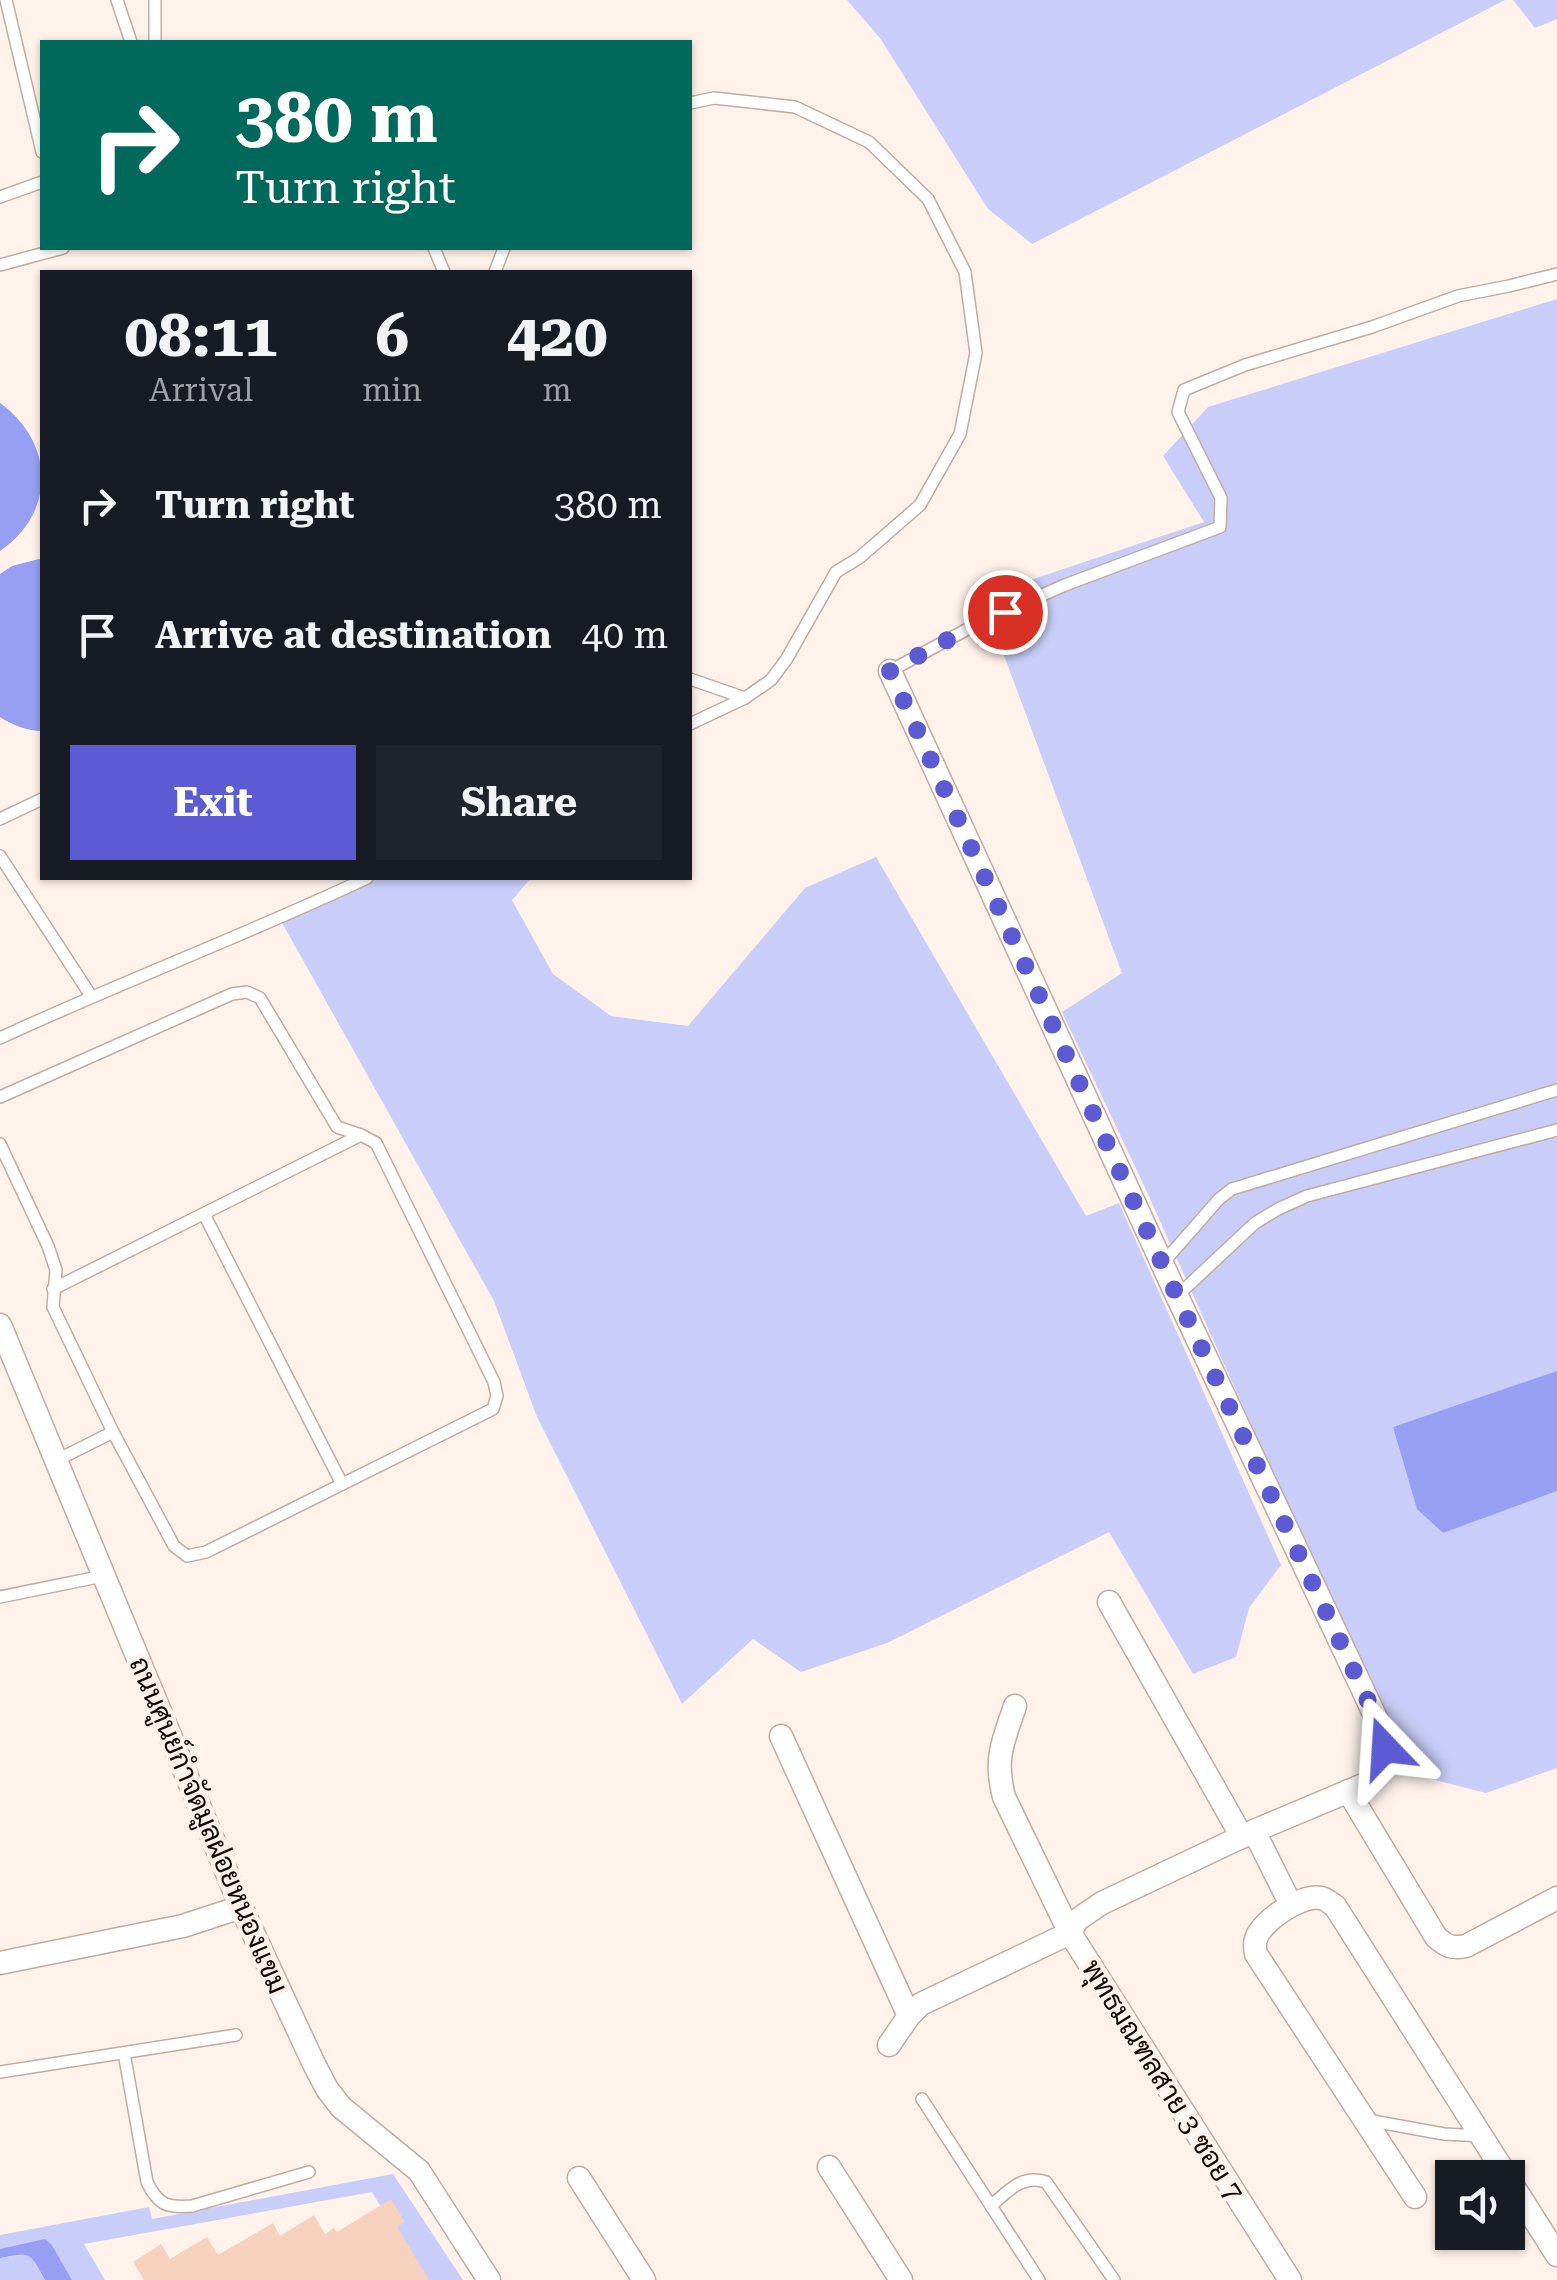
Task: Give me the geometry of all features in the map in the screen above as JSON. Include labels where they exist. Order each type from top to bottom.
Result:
[{"type":"street","name":"พุทธมณฑลสาย 3 ซอย 7","points":[[890,671],[1378,1722],[1385,1748],[1382,1769],[1368,1783],[1248,1834],[1086,1911],[1070,1933],[1290,2280]]},
{"type":"street","name":"ถนนศูนย์กำจัดมูลฝอยหนองแขม","points":[[0,1325],[241,1907],[327,2089],[359,2123],[420,2171],[489,2280]]},
{"type":"street","points":[[1109,1602],[1291,1905]]},
{"type":"street","points":[[889,2045],[921,2004],[1070,1933],[1004,1797],[998,1776],[998,1756],[1015,1706]]},
{"type":"street","points":[[781,1736],[908,2016]]},
{"type":"street","points":[[1348,1791],[1445,1946],[1466,1946],[1557,1898]]},
{"type":"street","points":[[1415,2197],[1256,1954],[1254,1941],[1262,1928],[1291,1905],[1324,1898],[1334,1906],[1557,2255]]},
{"type":"street","points":[[0,1963],[183,1926],[241,1907]]},
{"type":"street","points":[[829,2167],[901,2280]]},
{"type":"street","points":[[579,2178],[644,2280]]},
{"type":"lane","points":[[6,0],[40,144]]},
{"type":"lane","points":[[117,0],[130,40]]},
{"type":"lane","points":[[155,0],[156,40]]},
{"type":"lane","points":[[692,103],[714,98],[795,107],[869,142],[928,199],[965,272],[976,354],[960,434],[920,505],[859,558],[836,572],[771,680],[745,698],[692,723]]},
{"type":"lane","points":[[0,197],[40,183]]},
{"type":"lane","points":[[0,265],[56,250]]},
{"type":"lane","points":[[890,671],[975,625],[1065,585],[1220,527],[1220,498],[1178,412],[1184,390],[1245,365],[1372,328],[1458,296],[1557,274]]},
{"type":"lane","points":[[692,680],[745,698]]},
{"type":"lane","points":[[0,819],[40,799]]},
{"type":"lane","points":[[0,856],[91,996]]},
{"type":"lane","points":[[0,1038],[363,880]]},
{"type":"lane","points":[[0,1097],[232,994],[247,992],[260,998],[336,1127],[376,1143],[494,1382],[497,1396],[493,1409],[206,1552],[187,1556],[174,1546],[52,1307],[56,1270],[0,1144]]},
{"type":"lane","points":[[1162,1263],[1232,1189],[1557,1090]]},
{"type":"lane","points":[[1177,1296],[1256,1223],[1292,1202],[1557,1130]]},
{"type":"lane","points":[[53,1289],[362,1135]]},
{"type":"lane","points":[[204,1214],[342,1484]]},
{"type":"lane","points":[[55,1461],[113,1432]]},
{"type":"lane","points":[[0,1597],[102,1576]]},
{"type":"lane","points":[[0,2072],[236,2035]]},
{"type":"lane","points":[[124,2054],[148,2182],[162,2203],[192,2206],[309,2172]]},
{"type":"lane","points":[[922,2099],[1038,2280]]},
{"type":"lane","points":[[1363,2119],[1444,2134],[1482,2136]]},
{"type":"lane","points":[[991,2206],[1018,2183],[1034,2178],[1046,2182],[1114,2280]]},
{"type":"shaded area","points":[[847,0],[1505,0],[1032,244],[988,209],[880,38]]},
{"type":"shaded area","points":[[1513,0],[1557,0],[1557,19],[1535,28]]},
{"type":"shaded area","points":[[1557,299],[1557,1371],[1393,1428],[1442,1533],[1557,1491],[1557,1768],[1486,1793],[1407,1773],[1147,1192],[1062,1012],[1122,973],[982,596],[1204,522],[1163,456],[1208,407]]},
{"type":"shaded area","points":[[876,857],[1086,1216],[1119,1203],[1281,1565],[1249,1608],[1236,1657],[1193,1674],[1109,1532],[887,1643],[801,1672],[753,1639],[682,1704],[537,1417],[494,1301],[281,921],[371,880],[529,880],[512,900],[553,974],[611,1016],[688,1026],[805,888]]},
{"type":"shaded area","points":[[393,2174],[463,2280],[424,2280],[372,2192],[84,2244],[105,2280],[72,2280],[52,2245],[0,2249],[0,2235],[149,2207],[152,2219]]},
{"type":"shaded area","points":[[25,2254],[32,2257],[45,2280],[0,2280],[0,2258]]},
{"type":"water","points":[[0,403],[31,437],[39,457],[40,490],[32,517],[0,551]]},
{"type":"water","points":[[40,559],[40,731],[0,717],[0,574],[12,566]]},
{"type":"water","points":[[1557,1371],[1557,1491],[1443,1533],[1417,1509],[1393,1427]]},
{"type":"water","points":[[45,2239],[72,2280],[45,2280],[29,2256],[0,2258],[0,2249]]},
{"type":"building","points":[[391,2199],[405,2222],[397,2227],[429,2280],[144,2280],[133,2262],[161,2244],[170,2259],[207,2237],[218,2255],[273,2223],[280,2236],[314,2215],[325,2234],[334,2228],[337,2232]]},
{"type":"route","points":[[1005,612],[890,671],[1378,1722],[1385,1748]]}]
